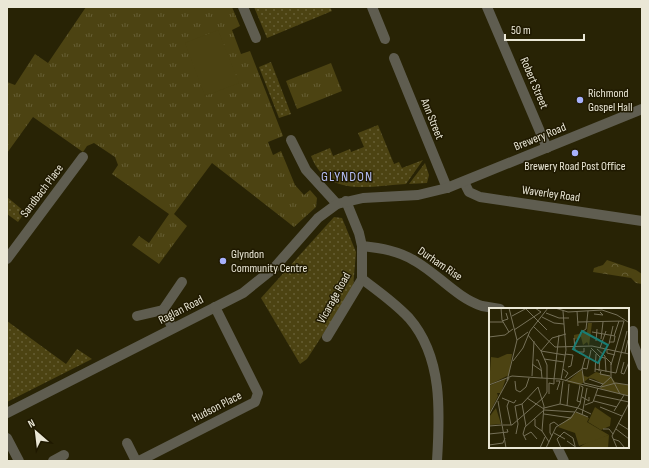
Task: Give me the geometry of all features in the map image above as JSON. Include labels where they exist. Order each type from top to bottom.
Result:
[{"type":"street","points":[[242,7],[256,38]]},
{"type":"street","points":[[372,7],[386,38]]},
{"type":"street","name":"Robert Street","points":[[487,7],[547,148]]},
{"type":"street","name":"Ann Street","points":[[394,58],[447,188]]},
{"type":"street","name":"Brewery Road","points":[[447,188],[642,109]]},
{"type":"street","name":"Vicarage Road","points":[[291,140],[306,170],[341,202],[359,232],[362,246],[362,279],[327,337]]},
{"type":"street","name":"Sandbach Place","points":[[7,259],[83,157]]},
{"type":"street","name":"Waverley Road","points":[[464,182],[469,192],[480,197],[642,221]]},
{"type":"street","points":[[341,202],[418,195],[447,188]]},
{"type":"street","name":"Raglan Road","points":[[7,413],[243,293],[274,268],[318,218],[341,202]]},
{"type":"street","name":"Durham Rise","points":[[362,246],[383,248],[416,261],[471,300],[482,306],[494,308]]},
{"type":"street","points":[[362,279],[392,302],[409,319],[422,338],[437,384],[440,413],[437,461]]},
{"type":"street","points":[[137,316],[163,310],[182,282]]},
{"type":"street","name":"Hudson Place","points":[[139,461],[255,402],[258,398],[258,393],[215,307]]},
{"type":"street","points":[[163,310],[173,328]]},
{"type":"street","points":[[634,331],[633,343],[642,366]]},
{"type":"street","points":[[7,438],[19,461]]},
{"type":"street","points":[[127,443],[136,461]]},
{"type":"street","points":[[558,448],[564,461]]},
{"type":"street","points":[[53,461],[64,455]]},
{"type":"green space","points":[[86,7],[232,7],[240,26],[232,30],[241,54],[250,51],[283,136],[268,142],[273,155],[281,151],[295,185],[304,195],[310,190],[317,198],[316,207],[294,227],[212,163],[174,214],[187,226],[159,264],[132,245],[139,236],[149,243],[169,214],[112,174],[118,165],[115,157],[94,143],[87,146],[83,152],[33,117],[7,153],[7,82],[15,85],[35,54],[48,63]]},
{"type":"green space","points":[[254,7],[330,7],[332,11],[267,38]]},
{"type":"green space","points":[[218,30],[239,83],[205,96],[185,43]]},
{"type":"green space","points":[[271,62],[291,114],[279,118],[259,67]]},
{"type":"green space","points":[[331,63],[342,91],[297,109],[286,81]]},
{"type":"green space","points":[[378,125],[394,164],[399,162],[402,168],[423,160],[406,184],[365,187],[339,184],[328,178],[318,169],[311,156],[330,148],[333,156],[350,149],[351,152],[364,147],[358,133]]},
{"type":"green space","points":[[425,163],[429,175],[427,183],[409,184]]},
{"type":"green space","points":[[7,197],[25,212],[18,222],[7,214]]},
{"type":"green space","points":[[334,217],[342,218],[356,252],[353,288],[307,359],[300,364],[261,298]]},
{"type":"green space","points":[[607,260],[636,270],[642,274],[642,284],[636,283],[631,278],[593,272],[594,268],[603,265]]},
{"type":"green space","points":[[7,321],[66,364],[77,349],[92,359],[7,402]]},
{"type":"place","name":"Richmond Gospel Hall","points":[[580,100]]},
{"type":"place","name":"Brewery Road Post Office","points":[[575,153]]},
{"type":"place","name":"Glyndon Community Centre","points":[[223,261]]},
{"type":"district","name":"GLYNDON","points":[[347,176]]}]
